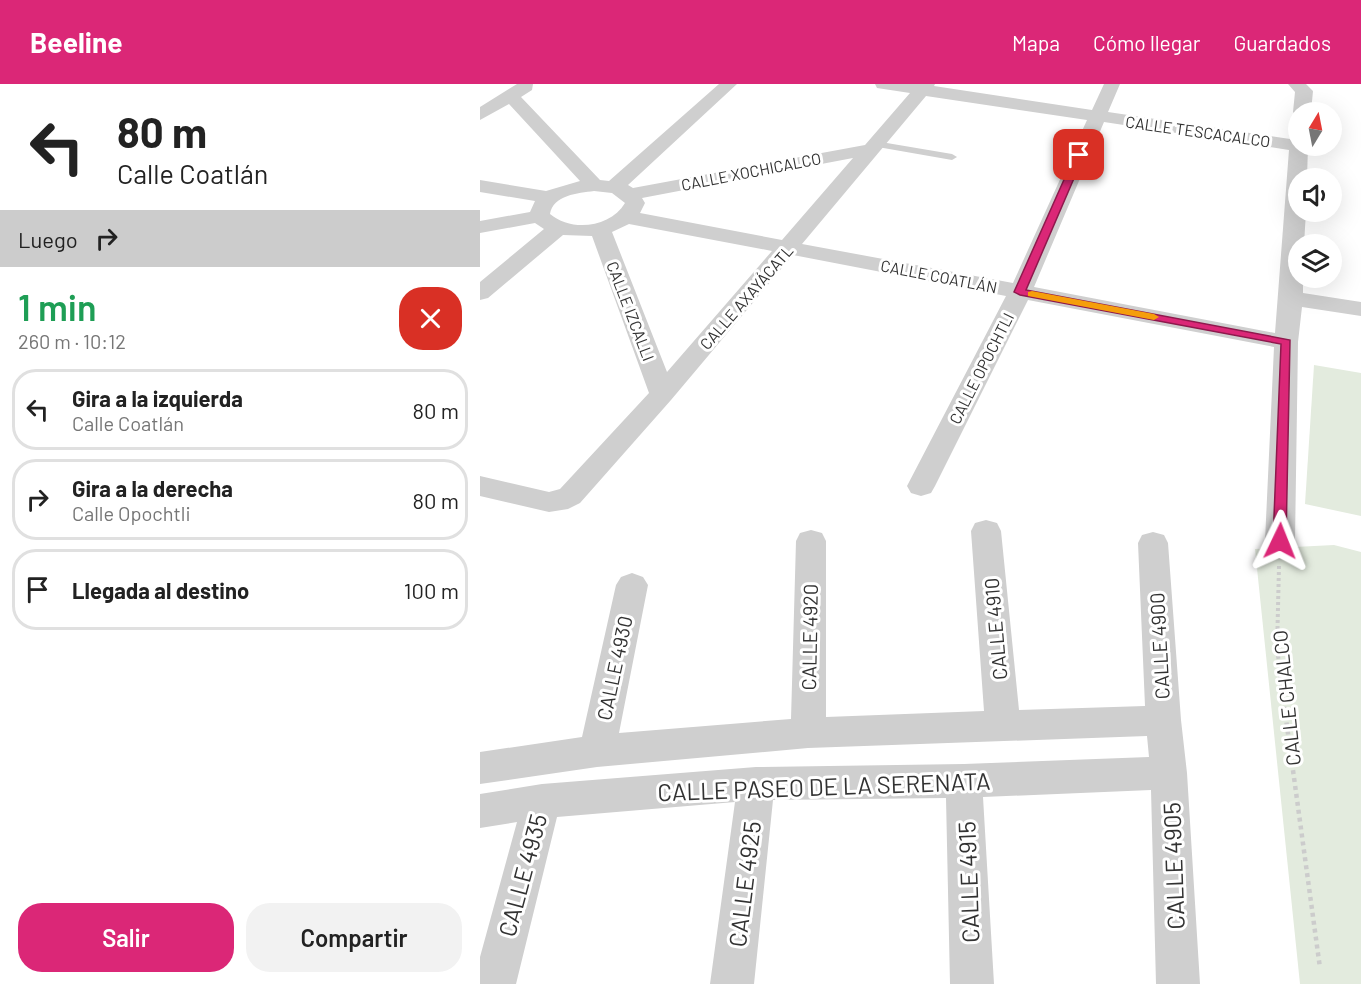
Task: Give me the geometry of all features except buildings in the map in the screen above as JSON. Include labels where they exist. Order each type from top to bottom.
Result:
[{"type":"street","points":[[480,115],[529,84]]},
{"type":"street","points":[[613,189],[729,84]]},
{"type":"street","name":"CALLE TESCACALCO","points":[[883,84],[924,87],[1096,116],[1288,141]]},
{"type":"street","name":"CALLE OPOCHTLI","points":[[921,486],[1020,292],[1112,84]]},
{"type":"street","points":[[1296,84],[1304,91],[1303,102]]},
{"type":"street","name":"CALLE AXAYÁCATL","points":[[480,486],[549,502],[558,502],[570,496],[662,394],[924,87]]},
{"type":"street","points":[[511,96],[613,189],[635,203],[627,217],[600,228],[582,231],[558,230],[546,225],[539,216],[541,206],[550,198]]},
{"type":"street","name":"CALLE XOCHICALCO","points":[[550,198],[573,188],[613,189],[874,147]]},
{"type":"street","points":[[1280,541],[1286,342],[1292,298],[1298,156]]},
{"type":"street","points":[[480,186],[550,198]]},
{"type":"street","points":[[480,227],[539,216]]},
{"type":"street","name":"CALLE COATLÁN","points":[[627,217],[1286,342]]},
{"type":"street","name":"CALLE IZCALLI","points":[[600,228],[662,394]]},
{"type":"street","points":[[480,293],[558,230]]},
{"type":"street","points":[[1292,298],[1361,309]]},
{"type":"street","name":"CALLE 4910","points":[[986,531],[1003,727]]},
{"type":"street","name":"CALLE 4920","points":[[808,733],[811,541]]},
{"type":"street","name":"CALLE 4900","points":[[1153,543],[1166,747]]},
{"type":"street","name":"CALLE 4930","points":[[597,751],[632,585]]},
{"type":"street","points":[[480,768],[597,751],[808,733],[1003,727],[1166,747]]},
{"type":"street","name":"CALLE PASEO DE LA SERENATA","points":[[480,811],[542,801],[756,784],[964,781],[1166,747]]},
{"type":"street","name":"CALLE 4905","points":[[1166,747],[1178,984]]},
{"type":"street","name":"CALLE 4915","points":[[964,781],[972,984]]},
{"type":"street","name":"CALLE 4925","points":[[732,984],[756,784]]},
{"type":"street","name":"CALLE 4935","points":[[494,984],[542,801]]},
{"type":"lane","points":[[874,147],[952,157]]},
{"type":"path","name":"CALLE CHALCO","points":[[1280,541],[1277,649],[1320,968]]},
{"type":"shaded area","points":[[1314,365],[1361,373],[1361,516],[1305,504]]},
{"type":"shaded area","points":[[1334,545],[1361,552],[1361,984],[1300,984],[1255,549]]},
{"type":"slow traffic","points":[[1032,294],[1154,317]]},
{"type":"route","points":[[1079,155],[1020,292],[1286,342],[1280,541]]}]
